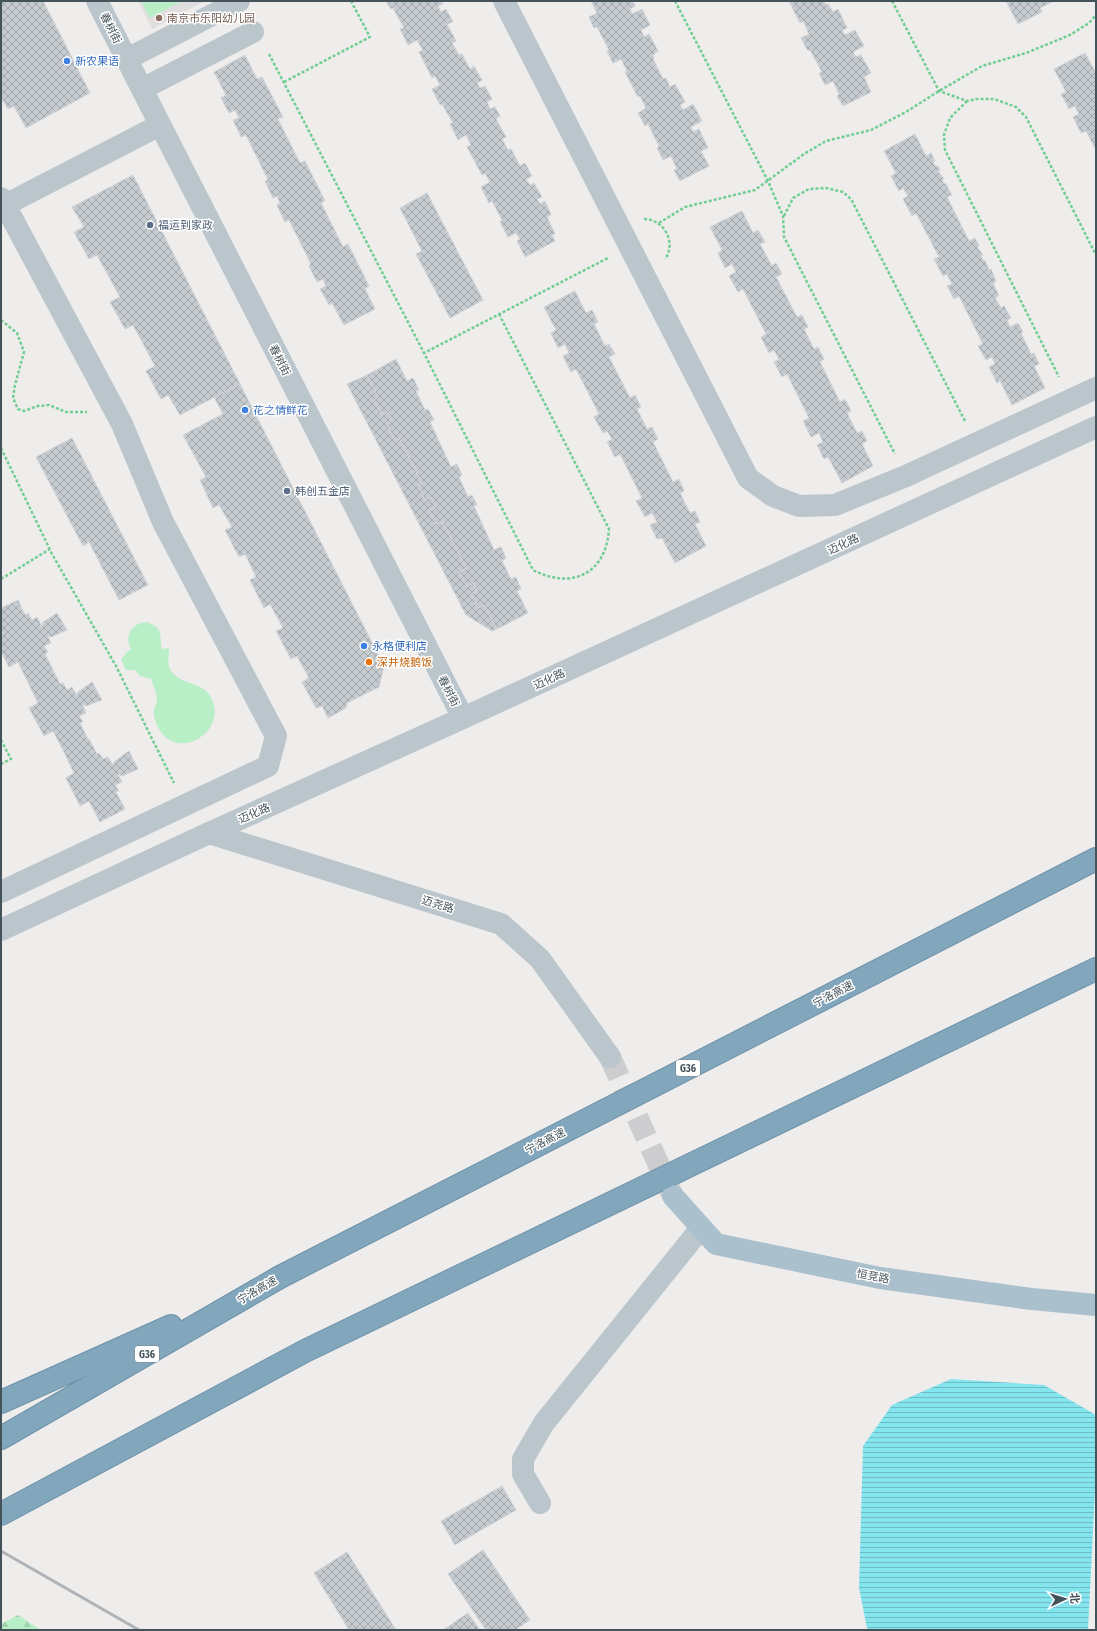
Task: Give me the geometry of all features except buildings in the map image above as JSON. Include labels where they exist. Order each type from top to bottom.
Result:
[{"type":"highway","name":"宁洛高速","points":[[7,1435],[280,1277],[1096,859]]},
{"type":"highway","points":[[1,1527],[88,1474],[305,1351],[1096,969]]},
{"type":"highway","points":[[1,1402],[280,1277]]},
{"type":"highway","points":[[1,1514],[88,1474]]},
{"type":"main road","name":"恒竞路","points":[[673,1196],[716,1244],[880,1278],[1032,1300],[1096,1305]]},
{"type":"street","name":"春树街","points":[[98,1],[463,718]]},
{"type":"street","points":[[127,59],[239,1]]},
{"type":"street","points":[[504,1],[748,478],[772,496],[799,506],[835,505],[906,476],[1096,388]]},
{"type":"street","points":[[142,89],[253,32]]},
{"type":"street","points":[[1,892],[268,766],[276,736],[163,522],[122,424],[3,201],[160,125]]},
{"type":"street","name":"迈化路","points":[[1,930],[209,833],[1096,427]]},
{"type":"street","name":"迈尧路","points":[[209,833],[501,924],[540,959],[610,1056]]},
{"type":"street","points":[[540,1503],[523,1474],[523,1459],[544,1423],[701,1228]]},
{"type":"path","points":[[284,82],[370,38],[351,1]]},
{"type":"path","points":[[675,1],[768,181],[783,216],[784,237],[906,476]]},
{"type":"path","points":[[892,1],[940,91],[966,101],[977,99],[994,99],[1016,107],[1026,117],[1096,255]]},
{"type":"path","points":[[659,223],[684,207],[755,190],[804,154],[826,141],[871,130],[906,112],[982,66],[1026,53],[1070,35],[1089,23],[1096,15]]},
{"type":"path","points":[[269,54],[424,353],[533,570],[546,577],[560,580],[574,578],[587,572],[597,564],[604,553],[608,542],[609,529],[498,314]]},
{"type":"path","points":[[966,101],[950,118],[944,135],[944,150],[1070,400]]},
{"type":"path","points":[[783,216],[793,198],[809,189],[826,188],[843,192],[851,199],[976,443]]},
{"type":"path","points":[[424,353],[629,246]]},
{"type":"path","points":[[1,320],[17,333],[24,352],[13,398],[18,409],[24,411],[38,406],[49,405],[66,412],[94,412],[111,403]]},
{"type":"path","points":[[1,448],[50,549],[116,666],[185,805]]},
{"type":"path","points":[[1,579],[50,549]]},
{"type":"path","points":[[1,740],[11,759],[1,764]]},
{"type":"shaded area","name":"南京市乐阳幼儿园","points":[[138,1],[205,1],[152,29]]},
{"type":"green space","points":[[141,1],[182,1],[150,18]]},
{"type":"green space","points":[[147,622],[156,627],[160,632],[162,649],[169,648],[169,667],[175,675],[201,687],[207,691],[211,697],[214,706],[214,717],[211,726],[205,734],[197,740],[188,743],[178,743],[169,740],[161,732],[154,718],[154,709],[157,702],[157,697],[151,679],[140,676],[135,670],[126,670],[121,660],[131,649],[128,639],[130,631],[137,625]]},
{"type":"green space","points":[[18,1615],[41,1630],[1,1630],[1,1624]]},
{"type":"water","points":[[951,1379],[1044,1385],[1096,1415],[1096,1471],[1088,1630],[870,1630],[867,1628],[859,1588],[863,1446],[892,1405]]},
{"type":"tunnel","points":[[610,1057],[672,1194]]},
{"type":"railway","points":[[1,1551],[139,1630]]},
{"type":"place","name":"南京市乐阳幼儿园","points":[[159,18]]},
{"type":"place","name":"新农果语","points":[[67,61]]},
{"type":"place","name":"福运到家政","points":[[150,225]]},
{"type":"place","name":"花之情鲜花","points":[[245,410]]},
{"type":"place","name":"韩创五金店","points":[[287,491]]},
{"type":"place","name":"永格便利店","points":[[364,646]]},
{"type":"place","name":"深井烧鹅饭","points":[[369,662]]}]
